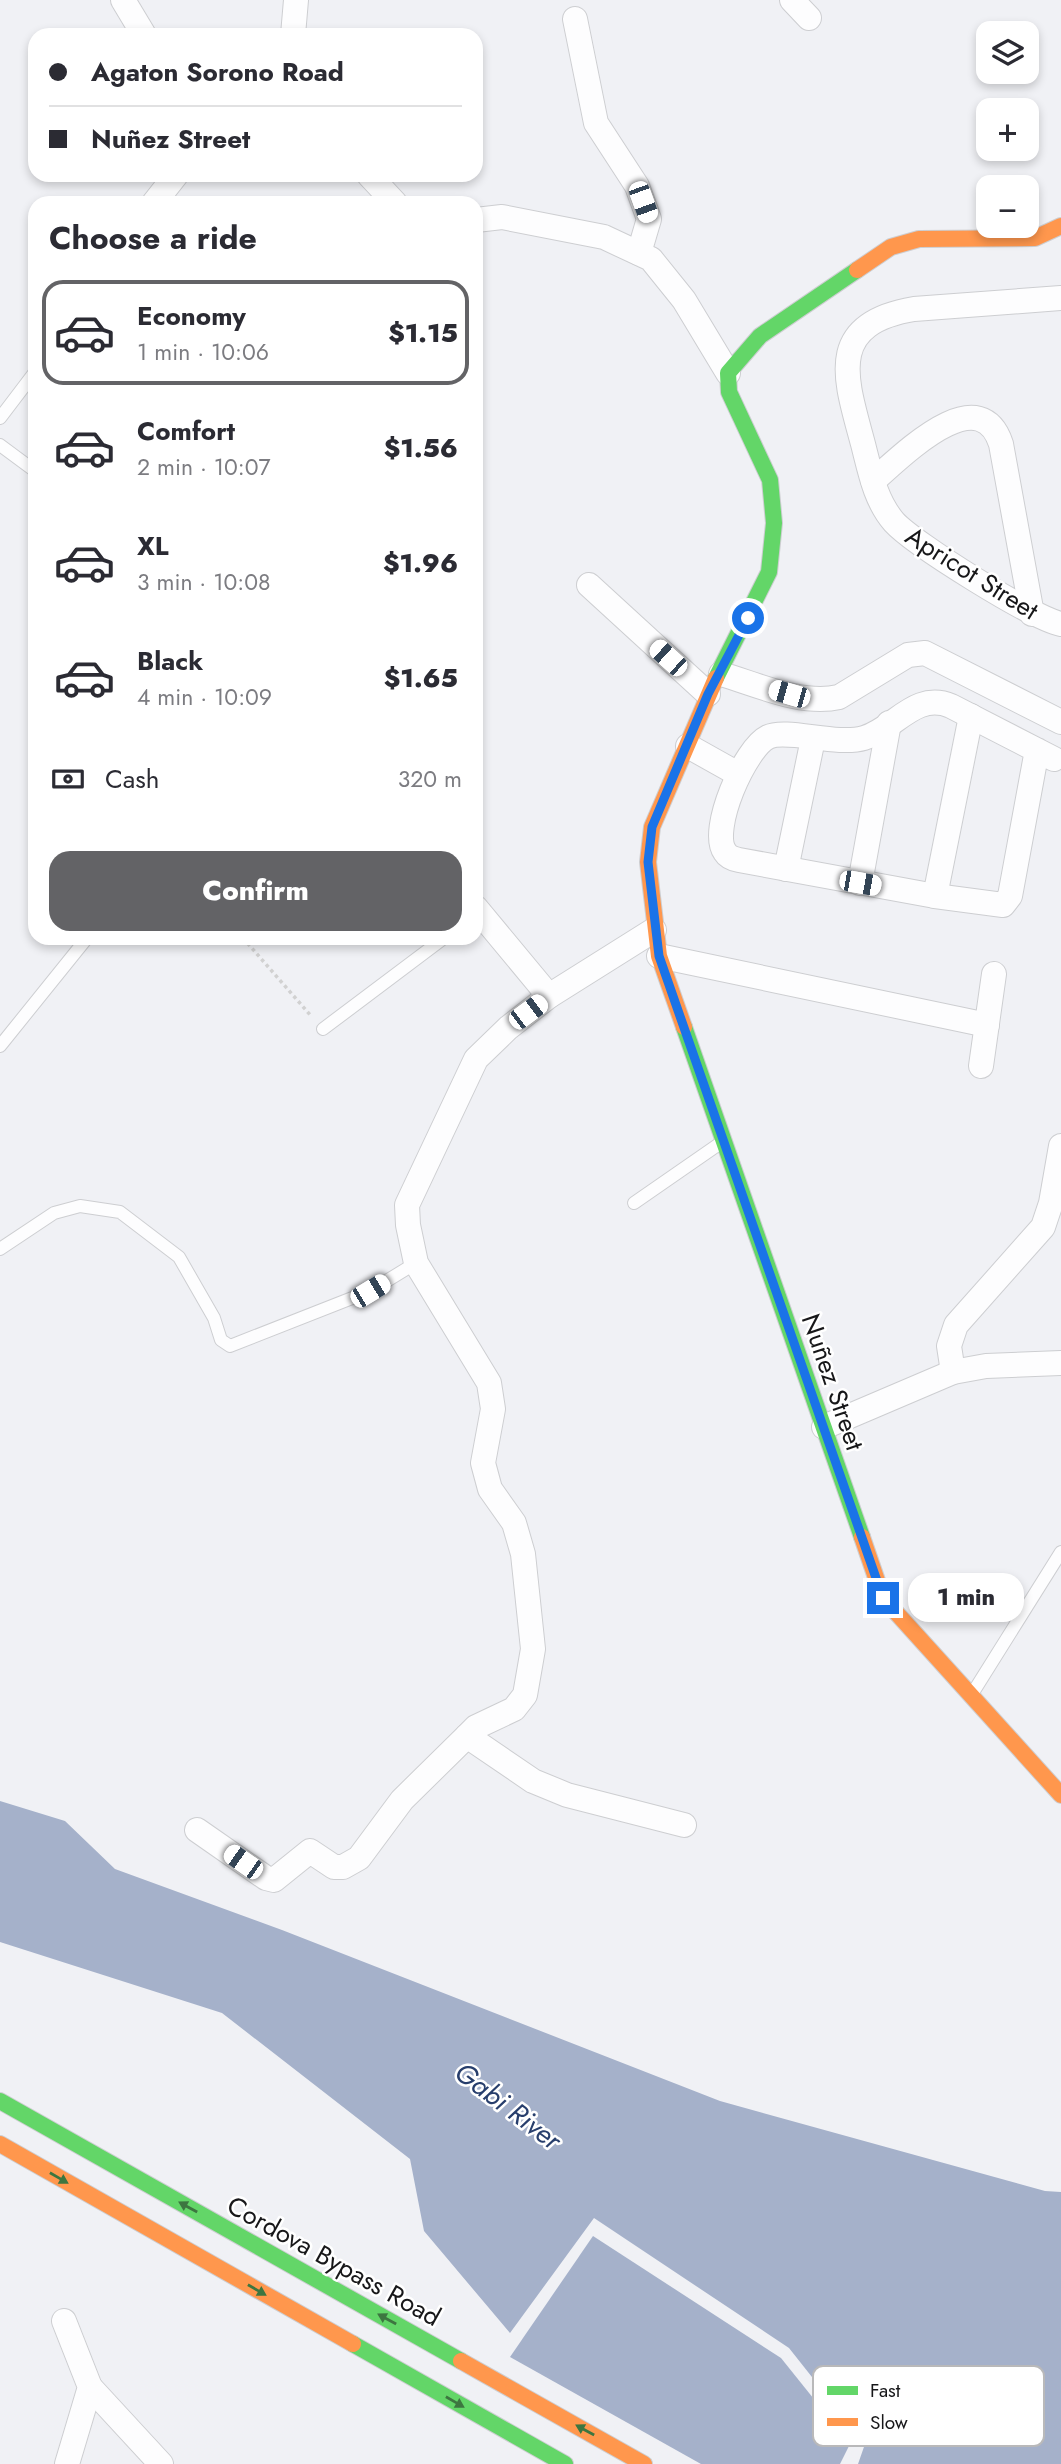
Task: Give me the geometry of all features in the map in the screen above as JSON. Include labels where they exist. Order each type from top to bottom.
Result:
[{"type":"street","points":[[122,0],[140,28]]},
{"type":"street","points":[[294,28],[296,0]]},
{"type":"street","points":[[792,0],[809,18]]},
{"type":"street","points":[[575,19],[596,123],[637,186],[649,219],[639,253]]},
{"type":"street","points":[[160,196],[170,182]]},
{"type":"street","points":[[483,219],[502,217],[604,237],[651,259],[684,300],[728,373],[760,336],[891,247],[919,239],[1035,238],[1061,226]]},
{"type":"street","name":"Apricot Street","points":[[1061,298],[902,311],[866,329],[848,354],[845,374],[873,481],[888,513],[904,531],[1032,614],[1061,624]]},
{"type":"street","name":"Nuñez Street","points":[[728,373],[729,392],[770,480],[774,523],[769,572],[715,684],[652,827],[648,862],[659,956],[883,1598],[1061,1795]]},
{"type":"street","points":[[873,481],[948,422],[970,417],[986,422],[998,435],[1001,444],[1032,614]]},
{"type":"street","points":[[589,585],[715,684],[827,700],[839,696],[908,655],[925,653],[1061,722]]},
{"type":"street","points":[[936,702],[971,716],[1046,755],[1009,900],[994,906],[934,896],[739,860],[725,852],[724,822],[738,774],[766,737],[781,734],[813,739],[859,739],[890,723],[913,708],[936,702]]},
{"type":"street","points":[[934,896],[971,716]]},
{"type":"street","points":[[860,883],[890,723]]},
{"type":"street","points":[[786,869],[813,739]]},
{"type":"street","points":[[688,746],[738,774]]},
{"type":"street","points":[[483,918],[549,996]]},
{"type":"street","points":[[197,1830],[266,1878],[282,1877],[310,1851],[334,1867],[343,1867],[359,1858],[402,1800],[476,1727],[514,1709],[525,1695],[533,1649],[523,1554],[514,1523],[490,1489],[483,1463],[493,1409],[489,1382],[416,1263],[407,1205],[476,1059],[508,1028],[549,996],[654,930]]},
{"type":"street","points":[[659,956],[987,1026]]},
{"type":"street","points":[[981,1066],[994,974]]},
{"type":"street","points":[[954,1372],[949,1346],[956,1325],[1043,1227],[1051,1203],[1061,1146]]},
{"type":"street","points":[[824,1427],[954,1372],[986,1366],[1060,1361]]},
{"type":"street","points":[[467,1736],[533,1781],[567,1795],[684,1825]]},
{"type":"street","name":"Cordova Bypass Road","points":[[0,2101],[633,2461]]},
{"type":"street","points":[[0,2144],[565,2464]]},
{"type":"street","points":[[64,2321],[90,2387],[161,2464]]},
{"type":"street","points":[[67,2464],[90,2387]]},
{"type":"lane","points":[[0,418],[28,381]]},
{"type":"lane","points":[[0,445],[28,466]]},
{"type":"lane","points":[[0,1046],[81,945]]},
{"type":"lane","points":[[323,1029],[435,945]]},
{"type":"lane","points":[[634,1203],[722,1142]]},
{"type":"lane","points":[[0,1249],[54,1213],[80,1206],[120,1212],[179,1257],[214,1318],[221,1340],[230,1346],[370,1291],[416,1263]]},
{"type":"lane","points":[[972,1694],[1061,1552]]},
{"type":"path","points":[[249,945],[323,1029]]},
{"type":"water","name":"Gabi River","points":[[0,1801],[65,1821],[115,1869],[282,1930],[720,2101],[1045,2191],[1061,2192],[1061,2464],[858,2464],[864,2446],[1044,2446],[1044,2366],[813,2366],[813,2378],[789,2348],[594,2218],[510,2333],[424,2231],[410,2159],[222,2013],[0,1942]]},
{"type":"water","points":[[593,2236],[781,2358],[813,2398],[813,2446],[849,2446],[840,2464],[701,2464],[510,2357]]},
{"type":"traffic: fast","points":[[716,678],[769,572],[774,523],[770,480],[729,392],[728,373],[760,336],[857,270]]},
{"type":"traffic: fast","points":[[684,1027],[862,1537]]},
{"type":"traffic: fast","points":[[0,2101],[461,2361]]},
{"type":"traffic: fast","points":[[353,2344],[565,2464]]},
{"type":"traffic: slow","points":[[857,270],[891,247],[919,239],[1035,238],[1061,226]]},
{"type":"traffic: slow","points":[[684,1027],[659,956],[648,862],[652,827],[716,678]]},
{"type":"traffic: slow","points":[[862,1537],[883,1598],[1061,1795]]},
{"type":"traffic: slow","points":[[0,2144],[353,2344]]},
{"type":"traffic: slow","points":[[461,2361],[644,2464]]},
{"type":"route","points":[[748,618],[721,674],[708,694],[652,827],[648,862],[654,930],[659,956],[714,1119],[883,1598]]}]
